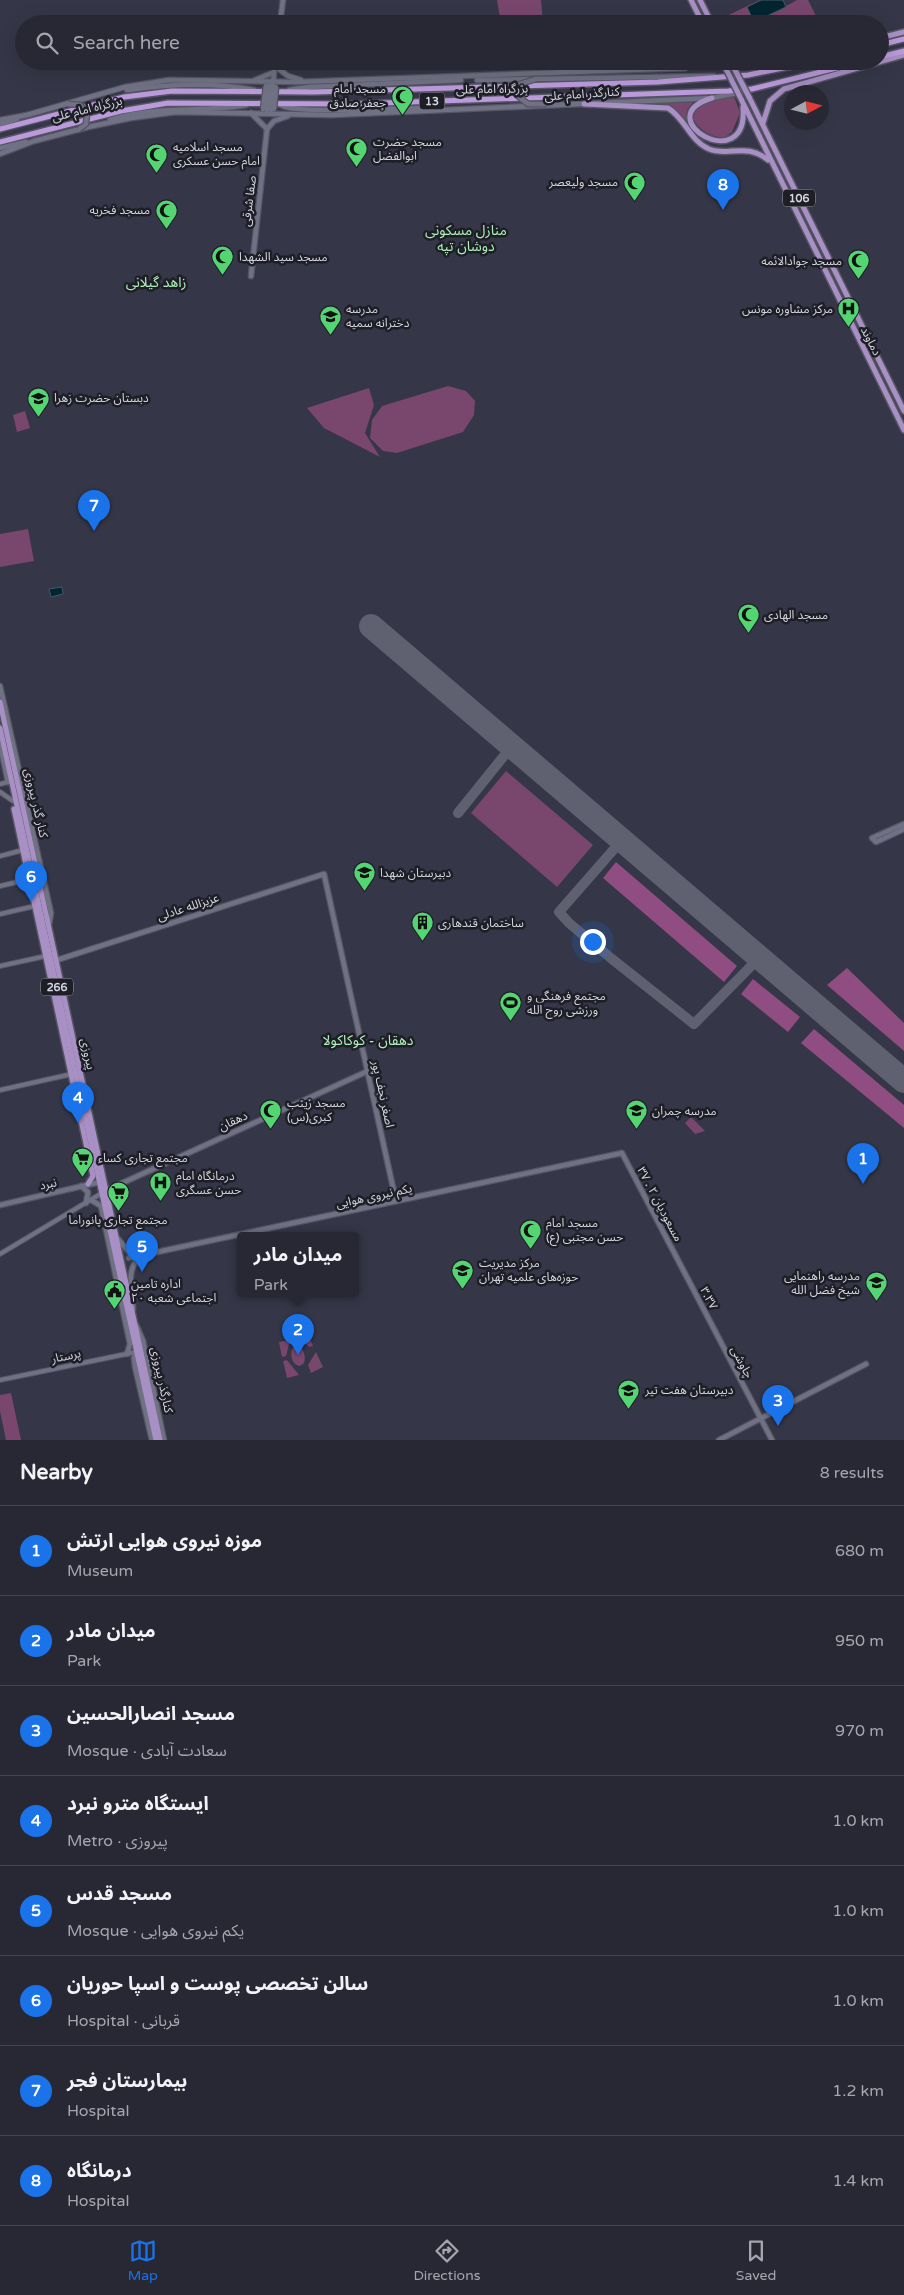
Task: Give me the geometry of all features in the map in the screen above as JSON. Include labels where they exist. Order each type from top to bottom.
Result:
[{"type":"highway","points":[[889,43],[904,39]]},
{"type":"highway","points":[[889,55],[904,51]]},
{"type":"highway","name":"بزرگراه امام علی","points":[[0,129],[124,97],[154,92],[270,85],[283,92],[522,87],[722,78],[779,70]]},
{"type":"highway","name":"بزرگراه امام علی","points":[[0,142],[90,118],[150,105],[197,102],[281,105],[752,89],[829,70]]},
{"type":"main road","points":[[280,15],[282,0]]},
{"type":"main road","points":[[691,0],[698,15]]},
{"type":"main road","points":[[700,0],[708,15]]},
{"type":"main road","points":[[889,36],[904,32]]},
{"type":"main road","points":[[889,59],[904,55]]},
{"type":"main road","points":[[267,111],[273,70]]},
{"type":"main road","points":[[267,111],[273,70]]},
{"type":"main road","points":[[283,70],[293,78],[312,82]]},
{"type":"main road","points":[[113,92],[171,85],[239,87],[312,82],[639,70]]},
{"type":"main road","name":"106","points":[[727,70],[742,100]]},
{"type":"main road","name":"دماوند","points":[[735,70],[904,411]]},
{"type":"main road","points":[[762,124],[770,102],[784,89],[851,70]]},
{"type":"main road","points":[[251,82],[272,73]]},
{"type":"main road","points":[[283,92],[310,87],[465,80],[686,75],[722,78]]},
{"type":"main road","points":[[453,78],[465,80],[476,77]]},
{"type":"main road","points":[[536,79],[522,82],[518,88],[518,96],[528,104],[559,105]]},
{"type":"main road","points":[[0,124],[125,87],[169,80],[251,82],[270,85]]},
{"type":"main road","name":"کنارگذر امام علی","points":[[267,111],[278,114],[293,114],[584,104],[712,98],[752,89]]},
{"type":"main road","points":[[712,98],[695,104],[690,114],[690,123],[702,136],[721,142],[732,138],[741,124],[742,100]]},
{"type":"main road","name":"دماوند","points":[[742,100],[771,163],[904,430]]},
{"type":"main road","points":[[68,104],[80,105],[87,113],[86,124],[78,130]]},
{"type":"main road","points":[[100,125],[129,113],[252,104]]},
{"type":"main road","points":[[584,104],[668,108],[695,139],[706,148],[754,151],[771,163]]},
{"type":"main road","points":[[281,105],[284,107],[302,108],[429,107],[445,110]]},
{"type":"main road","points":[[0,148],[131,118],[176,112],[251,113],[267,111]]},
{"type":"main road","name":"صفا شرقی","points":[[251,276],[267,127],[267,111]]},
{"type":"main road","points":[[251,113],[267,127],[274,121],[293,114]]},
{"type":"main road","points":[[0,120],[27,115]]},
{"type":"main road","points":[[0,154],[34,141]]},
{"type":"main road","name":"کنار گذر پیروزی","points":[[0,686],[51,913],[50,924]]},
{"type":"main road","name":"پیروزی","points":[[0,702],[5,724],[12,781],[50,924],[54,960]]},
{"type":"main road","points":[[5,724],[10,734]]},
{"type":"main road","name":"پیروزی","points":[[0,728],[61,990],[105,1191],[118,1239],[136,1325],[156,1440]]},
{"type":"main road","name":"کنار گذر پیروزی","points":[[0,744],[12,781]]},
{"type":"main road","points":[[12,781],[12,801],[74,1074],[84,1136],[93,1176],[88,1184]]},
{"type":"main road","points":[[904,824],[875,836],[873,840],[876,842],[904,829]]},
{"type":"main road","name":"عزیزالله عادلی","points":[[54,960],[324,874]]},
{"type":"main road","name":"اصغر نجف پور","points":[[324,874],[396,1201]]},
{"type":"main road","name":"پیروزی","points":[[61,990],[74,1074],[100,1182],[105,1191],[115,1261],[154,1409],[160,1440]]},
{"type":"main road","name":"دهقان","points":[[105,1191],[368,1071]]},
{"type":"main road","points":[[79,1109],[85,1115]]},
{"type":"main road","points":[[84,1136],[88,1128]]},
{"type":"main road","name":"یکم نیروی هوایی","points":[[252,1232],[622,1153]]},
{"type":"main road","name":"مسعودیان ۲ . ۳۷","points":[[622,1153],[681,1264]]},
{"type":"main road","name":"نبرد","points":[[0,1205],[100,1182]]},
{"type":"main road","points":[[81,1186],[88,1192],[86,1203]]},
{"type":"main road","points":[[91,1200],[101,1206],[115,1261],[130,1344],[127,1354]]},
{"type":"main road","name":"یکم نیروی هوایی","points":[[129,1258],[237,1235]]},
{"type":"main road","points":[[118,1239],[129,1252],[140,1256],[133,1264],[130,1273],[133,1310]]},
{"type":"main road","name":"۳.۳۷","points":[[681,1264],[720,1340]]},
{"type":"main road","name":"کنارگذر پیروزی","points":[[136,1325],[143,1341],[164,1440]]},
{"type":"main road","name":"چاوشی","points":[[720,1340],[772,1440]]},
{"type":"main road","points":[[139,1351],[134,1358],[152,1440]]},
{"type":"main road","points":[[720,1440],[866,1364]]},
{"type":"main road","points":[[154,1409],[161,1423]]},
{"type":"street","points":[[0,784],[12,781]]},
{"type":"street","points":[[0,792],[12,801]]},
{"type":"street","points":[[0,856],[23,850]]},
{"type":"street","points":[[0,886],[30,879]]},
{"type":"street","points":[[0,914],[35,906]]},
{"type":"street","points":[[0,966],[46,956]]},
{"type":"street","points":[[0,1090],[74,1074]]},
{"type":"street","points":[[0,1254],[105,1191]]},
{"type":"street","name":"پرستار","points":[[0,1380],[139,1351]]},
{"type":"shaded area","points":[[497,0],[541,0],[542,15],[500,15]]},
{"type":"shaded area","points":[[760,0],[783,0],[786,6],[797,0],[808,0],[816,15],[728,15]]},
{"type":"shaded area","points":[[734,96],[740,113],[732,132],[724,138],[706,132],[693,119],[698,107],[703,103]]},
{"type":"shaded area","points":[[693,102],[687,110],[686,125],[674,110],[656,103]]},
{"type":"shaded area","points":[[448,386],[466,391],[475,401],[474,415],[463,432],[397,453],[383,451],[370,438],[372,420],[382,406]]},
{"type":"shaded area","points":[[369,388],[374,405],[365,433],[380,457],[324,428],[307,408]]},
{"type":"shaded area","points":[[25,411],[30,428],[17,432],[13,415]]},
{"type":"shaded area","points":[[28,529],[34,561],[0,567],[0,534]]},
{"type":"shaded area","points":[[506,771],[593,845],[557,887],[471,813]]},
{"type":"shaded area","points":[[616,862],[737,966],[724,982],[603,878]]},
{"type":"shaded area","points":[[847,968],[904,1023],[904,1051],[827,985]]},
{"type":"shaded area","points":[[753,979],[800,1017],[788,1032],[741,994]]},
{"type":"shaded area","points":[[814,1029],[904,1105],[904,1128],[801,1043]]},
{"type":"shaded area","points":[[691,1117],[705,1131],[695,1134],[685,1123]]},
{"type":"shaded area","points":[[308,1334],[313,1346],[309,1347],[298,1337]]},
{"type":"shaded area","points":[[290,1340],[286,1356],[282,1357],[279,1342]]},
{"type":"shaded area","points":[[297,1345],[303,1350],[305,1355],[304,1363],[300,1366],[293,1362],[291,1354],[292,1349]]},
{"type":"shaded area","points":[[316,1352],[323,1367],[311,1373],[308,1365]]},
{"type":"shaded area","points":[[287,1360],[299,1375],[287,1378],[283,1361]]},
{"type":"shaded area","points":[[11,1393],[21,1440],[6,1440],[0,1411],[0,1395]]},
{"type":"water","points":[[761,0],[783,0],[786,7],[769,15],[751,15],[747,7]]},
{"type":"water","points":[[62,587],[63,594],[51,597],[49,589]]},
{"type":"taxiway","points":[[458,813],[512,746]]},
{"type":"taxiway","points":[[622,840],[559,912],[569,923],[694,1024],[760,957]]},
{"type":"runway","points":[[371,626],[904,1081]]},
{"type":"place","name":"مسجد امام جعفر صادق","points":[[402,115]]},
{"type":"place","name":"مسجد حضرت ابوالفضل","points":[[357,168]]},
{"type":"place","name":"مسجد اسلامیه امام حسن عسکری","points":[[157,173]]},
{"type":"place","name":"مسجد ولیعصر","points":[[634,201]]},
{"type":"place","name":"درمانگاه","points":[[723,210]]},
{"type":"place","name":"مسجد فخریه","points":[[166,229]]},
{"type":"place","name":"مسجد سید الشهدا","points":[[223,276]]},
{"type":"place","name":"مسجد جوادالائمه","points":[[858,280]]},
{"type":"place","name":"مرکز مشاوره مونس","points":[[849,328]]},
{"type":"place","name":"مدرسه دخترانه سمیه","points":[[330,335]]},
{"type":"place","name":"دبستان حضرت زهرا","points":[[38,417]]},
{"type":"place","name":"بیمارستان فجر","points":[[94,531]]},
{"type":"place","name":"مسجد الهادی","points":[[748,634]]},
{"type":"place","name":"دبیرستان شهدا","points":[[364,892]]},
{"type":"place","name":"سالن تخصصی پوست و اسپا حوریان","points":[[31,902]]},
{"type":"place","name":"ساختمان قندهاری","points":[[422,942]]},
{"type":"place","name":"مجتمع فرهنگی و ورزشی روح الله","points":[[511,1022]]},
{"type":"place","name":"ایستگاه مترو نبرد","points":[[78,1123]]},
{"type":"place","name":"مسجد زینب کبری(س)","points":[[271,1129]]},
{"type":"place","name":"مدرسه چمران","points":[[636,1130]]},
{"type":"place","name":"مجتمع تجاری کساء","points":[[82,1177]]},
{"type":"place","name":"موزه نیروی هوایی ارتش","points":[[863,1184]]},
{"type":"place","name":"درمانگاه امام حسن عسگری","points":[[160,1202]]},
{"type":"place","name":"مجتمع تجاری پانوراما","points":[[118,1212]]},
{"type":"place","name":"مسجد امام حسن مجتبی (ع)","points":[[530,1249]]},
{"type":"place","name":"مسجد قدس","points":[[142,1272]]},
{"type":"place","name":"مرکز مدیریت حوزه‌های علمیه تهران","points":[[463,1289]]},
{"type":"place","name":"مدرسه راهنمایی شیخ فضل الله","points":[[876,1302]]},
{"type":"place","name":"اداره تامین اجتماعی شعبه ۲۰","points":[[115,1310]]},
{"type":"place","name":"میدان مادر","points":[[298,1355]]},
{"type":"place","name":"دبیرستان هفت تیر","points":[[629,1409]]},
{"type":"place","name":"مسجد انصارالحسین","points":[[778,1426]]},
{"type":"district","name":"منازل مسکونی دوشان تپه","points":[[466,238]]},
{"type":"district","name":"زاهد گیلانی","points":[[156,282]]},
{"type":"district","name":"دهقان - کوکاکولا","points":[[368,1040]]}]
